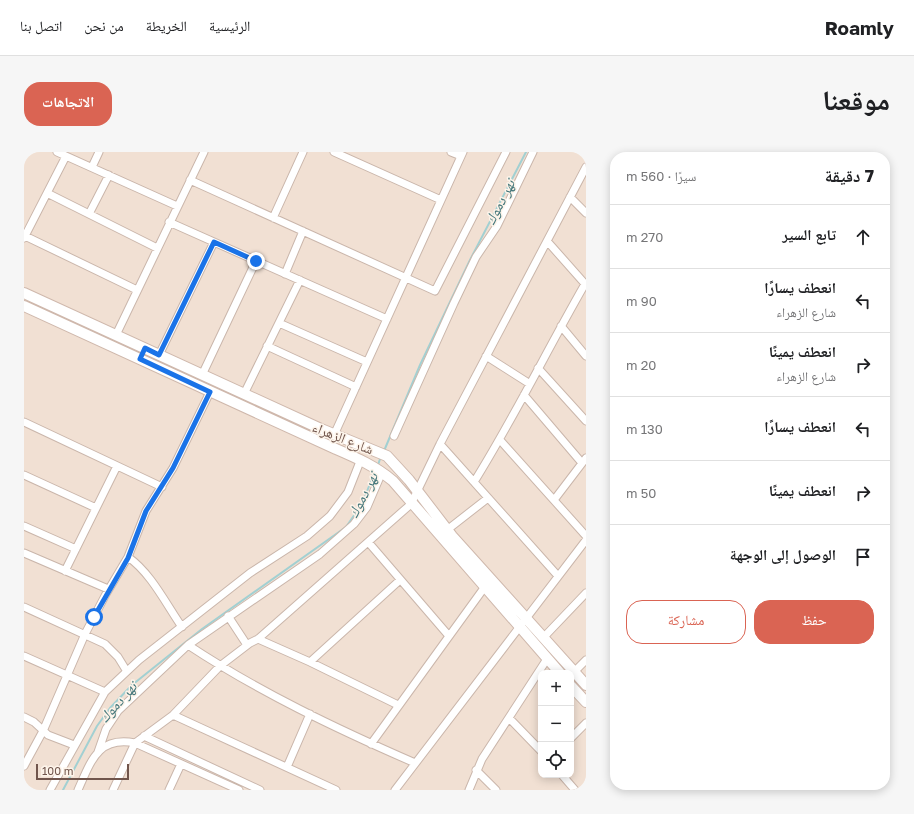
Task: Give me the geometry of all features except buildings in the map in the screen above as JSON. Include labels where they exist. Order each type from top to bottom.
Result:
[{"type":"main road","name":"شارع الزهراء","points":[[24,293],[334,435],[387,456],[417,491],[447,530],[543,638],[582,666],[586,685]]},
{"type":"main road","name":"شارع الزهراء","points":[[24,306],[362,460],[381,471],[393,481],[411,504],[557,670]]},
{"type":"main road","points":[[129,354],[133,350],[135,343]]},
{"type":"main road","points":[[140,359],[145,348]]},
{"type":"main road","points":[[574,689],[586,702]]},
{"type":"street","points":[[57,152],[177,206]]},
{"type":"street","points":[[92,167],[99,152]]},
{"type":"street","points":[[116,335],[169,222],[204,152]]},
{"type":"street","points":[[273,218],[303,152]]},
{"type":"street","points":[[334,435],[462,154],[451,152]]},
{"type":"street","points":[[190,180],[406,277],[433,291],[436,291],[506,152]]},
{"type":"street","points":[[394,436],[476,257],[497,226],[533,152]]},
{"type":"street","points":[[338,153],[441,200]]},
{"type":"street","points":[[66,156],[24,237],[137,290]]},
{"type":"street","points":[[113,790],[135,742],[173,715],[220,666],[247,645],[258,639],[369,543],[411,504],[440,444],[586,167]]},
{"type":"street","points":[[88,214],[109,175]]},
{"type":"street","points":[[47,193],[157,248]]},
{"type":"street","points":[[570,197],[586,213]]},
{"type":"street","points":[[169,222],[387,319]]},
{"type":"street","points":[[285,274],[304,231]]},
{"type":"street","points":[[474,482],[500,440],[561,326],[585,285],[547,241]]},
{"type":"street","points":[[159,355],[214,242]]},
{"type":"street","points":[[202,375],[256,261]]},
{"type":"street","points":[[244,394],[300,280]]},
{"type":"street","points":[[279,323],[367,362]]},
{"type":"street","points":[[561,326],[586,356]]},
{"type":"street","points":[[268,346],[356,387]]},
{"type":"street","points":[[486,356],[530,384]]},
{"type":"street","points":[[538,368],[586,422]]},
{"type":"street","points":[[24,766],[43,731],[85,634],[108,589],[128,558],[146,511],[162,487],[210,392]]},
{"type":"street","points":[[524,395],[584,460],[554,500]]},
{"type":"street","points":[[24,422],[162,487]]},
{"type":"street","points":[[500,440],[586,536]]},
{"type":"street","points":[[440,444],[558,576]]},
{"type":"street","points":[[50,790],[105,692],[126,670],[250,574],[306,536],[330,516],[348,492],[362,460]]},
{"type":"street","points":[[66,571],[117,466]]},
{"type":"street","points":[[78,790],[98,752],[106,729],[118,711],[188,645],[320,554],[354,524],[367,507],[381,471]]},
{"type":"street","points":[[24,475],[96,508]]},
{"type":"street","points":[[447,530],[488,498]]},
{"type":"street","points":[[24,526],[76,549]]},
{"type":"street","points":[[395,790],[586,540]]},
{"type":"street","points":[[369,543],[449,636]]},
{"type":"street","points":[[24,553],[108,589]]},
{"type":"street","points":[[128,558],[136,563],[146,574],[182,627]]},
{"type":"street","points":[[310,662],[400,580]]},
{"type":"street","points":[[371,744],[484,588]]},
{"type":"street","points":[[543,638],[586,593]]},
{"type":"street","points":[[24,606],[85,634],[111,648],[126,670]]},
{"type":"street","points":[[228,616],[247,645]]},
{"type":"street","points":[[258,639],[310,662],[398,705]]},
{"type":"street","points":[[188,645],[220,666],[310,714],[371,744],[415,763]]},
{"type":"street","points":[[24,656],[105,692]]},
{"type":"street","points":[[470,790],[476,770],[547,659]]},
{"type":"street","points":[[287,767],[310,714]]},
{"type":"street","points":[[173,715],[336,790]]},
{"type":"street","points":[[24,718],[34,722],[48,735],[74,745]]},
{"type":"street","points":[[509,718],[538,748]]},
{"type":"street","points":[[574,735],[586,723]]},
{"type":"street","points":[[144,736],[260,790]]},
{"type":"street","points":[[98,752],[110,743],[122,741],[135,742],[238,790]]},
{"type":"street","points":[[169,790],[181,764]]},
{"type":"street","points":[[476,770],[496,790]]},
{"type":"street","points":[[564,778],[574,790]]},
{"type":"shaded area","points":[[24,152],[586,152],[586,790],[24,790]]},
{"type":"waterway","name":"نهر دموك","points":[[384,451],[420,365],[470,260],[526,152]]},
{"type":"waterway","name":"نهر دموك","points":[[378,465],[381,456]]},
{"type":"waterway","name":"نهر دموك","points":[[63,790],[97,726],[110,708],[132,685],[202,629],[346,527],[362,504],[375,471]]},
{"type":"route","points":[[94,617],[128,558],[146,511],[173,468],[210,392],[140,359],[143,350],[145,348],[159,355],[214,242],[256,261]]}]
